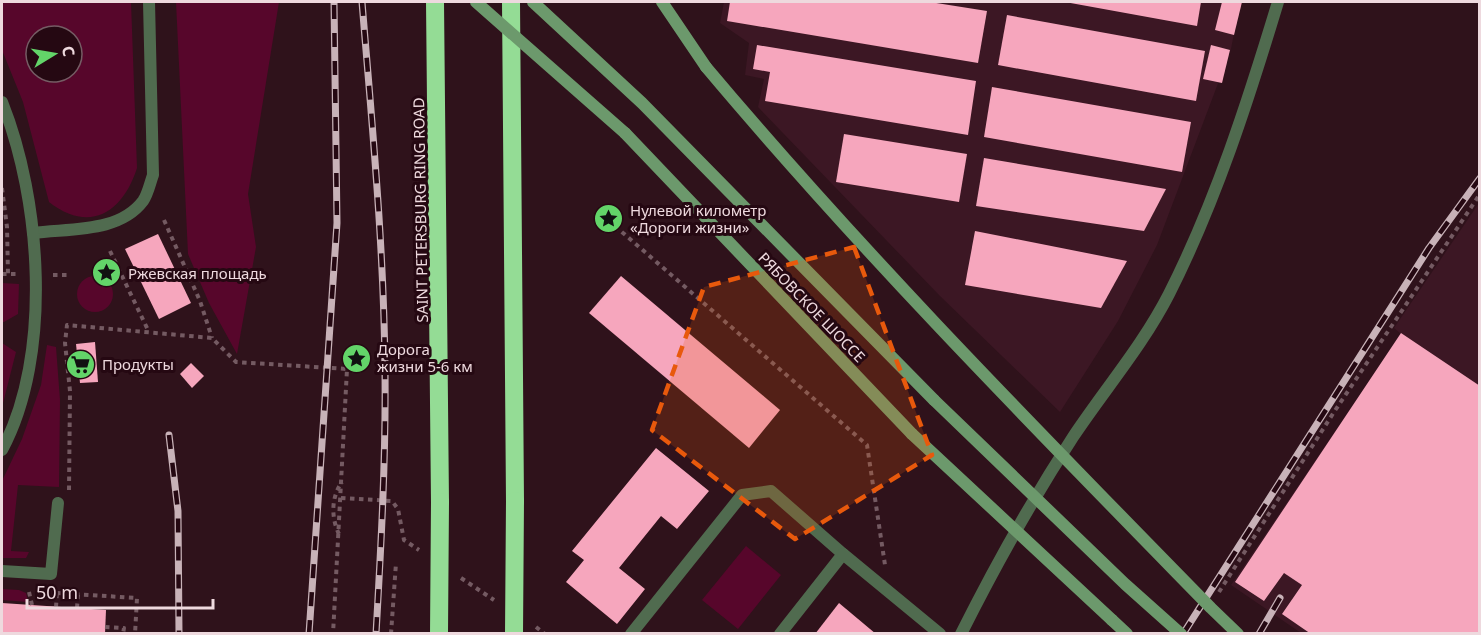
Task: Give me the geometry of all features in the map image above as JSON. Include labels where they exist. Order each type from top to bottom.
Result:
[{"type":"highway","name":"SAINT PETERSBURG RING ROAD","points":[[435,2],[440,633]]},
{"type":"highway","points":[[511,2],[515,501],[520,627]]},
{"type":"main road","name":"РЯБОВСКОЕ ШОССЕ","points":[[476,2],[625,133],[912,434],[1127,633]]},
{"type":"main road","name":"РЯБОВСКОЕ ШОССЕ","points":[[533,2],[642,103],[934,400],[1125,584],[1180,633]]},
{"type":"main road","points":[[662,2],[706,67],[766,139],[989,380],[1211,609],[1238,633]]},
{"type":"street","points":[[33,233],[116,223],[130,215],[144,200],[153,175],[149,2]]},
{"type":"street","points":[[961,633],[1007,546],[1073,437],[1136,349],[1168,296],[1202,225],[1254,83],[1278,2]]},
{"type":"street","points":[[2,102],[24,171],[33,233],[34,327],[22,393],[2,450]]},
{"type":"street","points":[[631,633],[742,495],[771,491],[843,554],[940,633]]},
{"type":"street","points":[[2,571],[51,574],[58,503]]},
{"type":"street","points":[[780,633],[843,554]]},
{"type":"path","points":[[2,188],[7,227],[8,274]]},
{"type":"path","points":[[1215,598],[1334,412],[1479,194]]},
{"type":"path","points":[[164,220],[201,301],[212,338],[236,362],[347,369],[333,633]]},
{"type":"path","points":[[615,226],[867,446],[887,575]]},
{"type":"path","points":[[110,251],[148,330]]},
{"type":"path","points":[[2,274],[17,274]]},
{"type":"path","points":[[52,275],[67,275]]},
{"type":"path","points":[[58,503],[71,488],[70,391],[65,343],[67,325],[148,330],[212,338]]},
{"type":"path","points":[[339,535],[333,522],[335,491],[342,480]]},
{"type":"path","points":[[341,498],[392,501],[398,509],[404,540],[423,552]]},
{"type":"path","points":[[391,633],[396,563]]},
{"type":"path","points":[[460,577],[498,602]]},
{"type":"path","points":[[57,593],[137,598],[135,633]]},
{"type":"path","points":[[77,608],[78,594]]},
{"type":"path","points":[[105,627],[124,628],[123,633]]},
{"type":"path","points":[[520,627],[545,633]]},
{"type":"highlighted area","points":[[854,247],[932,455],[795,539],[652,430],[704,287]]},
{"type":"shaded area","points":[[2,2],[131,2],[137,168],[131,183],[114,207],[103,214],[91,217],[78,216],[64,212],[49,202],[23,102],[2,50]]},
{"type":"shaded area","points":[[176,2],[279,2],[248,194],[256,247],[237,354],[209,303],[188,254]]},
{"type":"shaded area","points":[[724,2],[1240,2],[1231,49],[1157,245],[1118,321],[1060,412],[940,296],[758,107],[764,79],[745,75],[749,43],[720,23]]},
{"type":"shaded area","points":[[1479,203],[1479,633],[1301,633],[1231,585],[1401,334],[1394,328]]},
{"type":"shaded area","points":[[95,276],[108,281],[113,294],[108,307],[95,312],[82,307],[77,294],[82,281]]},
{"type":"shaded area","points":[[2,283],[19,284],[18,314],[4,322],[2,322]]},
{"type":"shaded area","points":[[2,343],[16,352],[2,407]]},
{"type":"shaded area","points":[[47,345],[56,347],[60,400],[59,487],[18,485],[11,551],[29,552],[26,558],[2,558],[2,481],[22,439],[41,385]]},
{"type":"shaded area","points":[[746,546],[781,575],[738,629],[702,600]]},
{"type":"shaded area","points":[[2,589],[19,590],[26,593],[28,602],[2,600]]},
{"type":"building","points":[[730,2],[930,2],[987,11],[978,63],[727,21]]},
{"type":"building","points":[[1065,2],[1201,2],[1197,26]]},
{"type":"building","points":[[1222,2],[1242,2],[1234,35],[1215,30]]},
{"type":"building","points":[[1007,15],[1205,51],[1196,101],[998,65]]},
{"type":"building","points":[[757,45],[976,81],[968,135],[765,101],[770,72],[753,69]]},
{"type":"building","points":[[1211,45],[1230,50],[1222,83],[1203,79]]},
{"type":"building","points":[[992,87],[1191,122],[1182,172],[984,137]]},
{"type":"building","points":[[844,134],[967,154],[959,202],[836,182]]},
{"type":"building","points":[[984,158],[1166,189],[1144,231],[976,206]]},
{"type":"building","points":[[975,231],[1127,261],[1101,308],[965,285]]},
{"type":"building","points":[[158,234],[191,303],[159,319],[125,249]]},
{"type":"building","points":[[621,276],[780,410],[749,448],[589,313]]},
{"type":"building","points":[[1401,333],[1480,386],[1480,634],[1311,634],[1282,614],[1302,585],[1284,573],[1264,601],[1235,582]]},
{"type":"building","points":[[95,342],[98,382],[80,383],[76,344]]},
{"type":"building","points":[[191,363],[204,376],[192,388],[180,374]]},
{"type":"building","points":[[656,448],[709,491],[677,529],[661,516],[619,568],[645,589],[617,624],[566,582],[584,560],[572,551]]},
{"type":"building","points":[[2,603],[106,610],[105,634],[2,634]]},
{"type":"building","points":[[839,603],[876,634],[815,634]]},
{"type":"railway","points":[[309,634],[337,223],[334,2]]},
{"type":"railway","points":[[362,2],[377,186],[384,324],[384,469],[376,634]]},
{"type":"railway","points":[[1183,634],[1429,248],[1480,178]]},
{"type":"railway","points":[[169,435],[178,511],[179,634]]},
{"type":"railway","points":[[1259,634],[1280,598]]},
{"type":"place","name":"Нулевой километр «Дороги жизни»","points":[[609,219]]},
{"type":"place","name":"Ржевская площадь","points":[[107,273]]},
{"type":"place","name":"Дорога жизни 5-6 км","points":[[356,358]]},
{"type":"place","name":"Продукты","points":[[81,364]]}]
